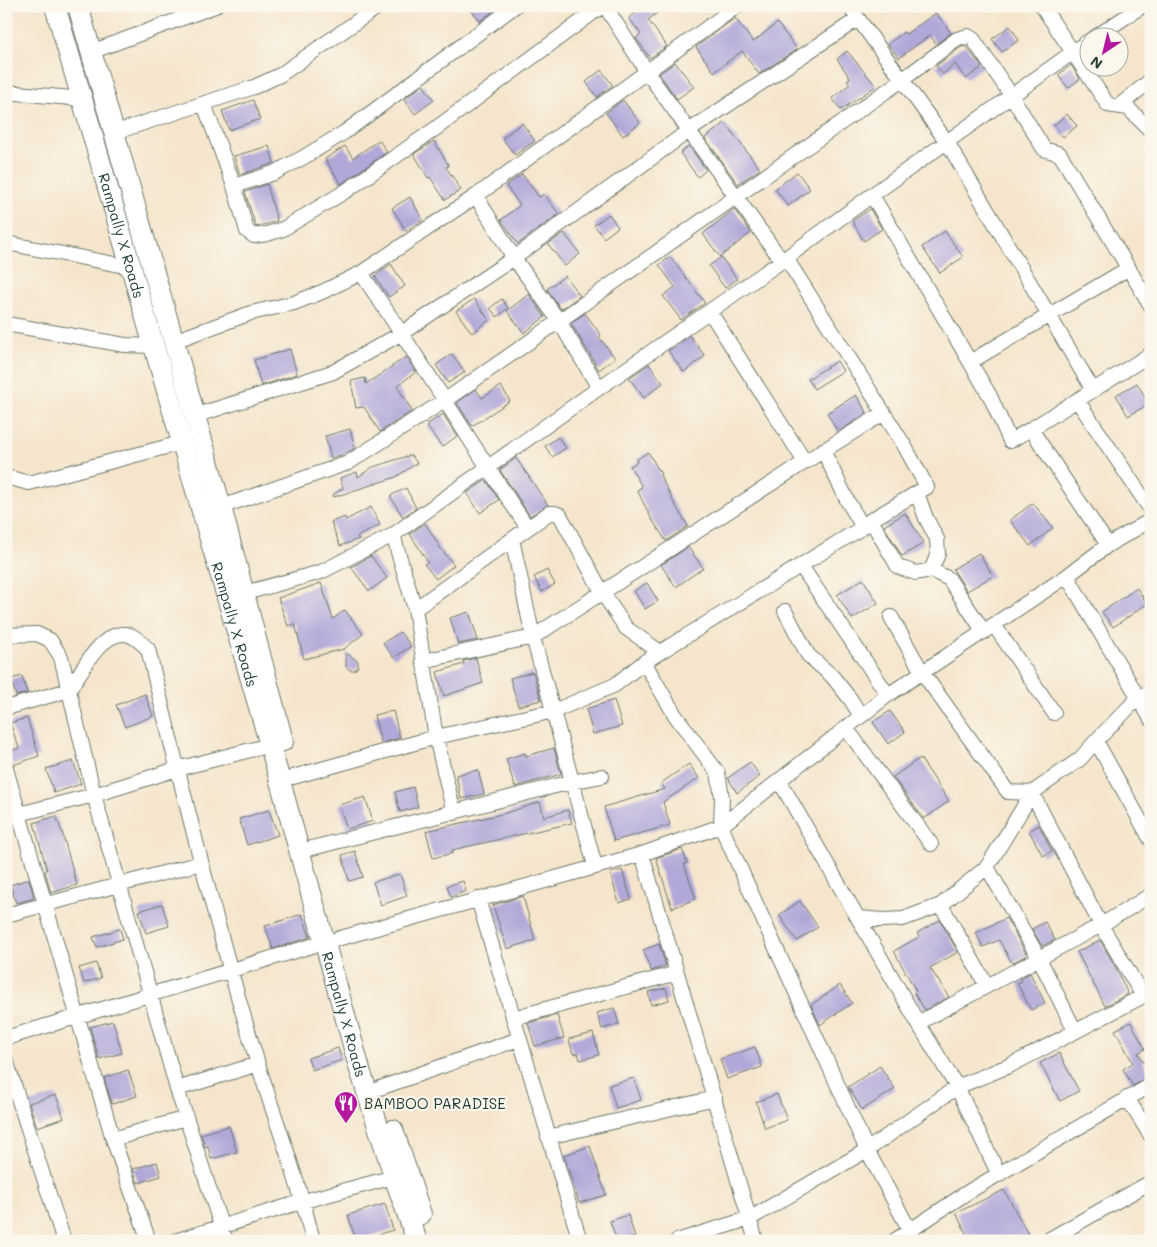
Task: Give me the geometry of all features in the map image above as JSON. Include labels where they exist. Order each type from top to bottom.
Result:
[{"type":"main road","name":"Rampally X Roads","points":[[55,6],[181,443],[270,744],[331,940],[360,1070],[394,1177],[417,1241]]},
{"type":"main road","points":[[78,6],[245,593],[312,848],[331,940],[430,1241]]},
{"type":"main road","points":[[189,470],[209,466]]},
{"type":"street","points":[[91,52],[215,6]]},
{"type":"street","points":[[113,133],[254,87],[280,74],[379,6]]},
{"type":"street","points":[[234,186],[274,173],[345,132],[514,6]]},
{"type":"street","points":[[204,104],[234,186],[247,231],[254,236],[267,234],[283,230],[346,191],[603,6],[647,72],[784,260],[884,413],[927,487],[644,662],[615,685],[554,711],[436,738],[293,777]]},
{"type":"street","points":[[174,340],[251,312],[294,303],[361,273],[476,196],[737,6]]},
{"type":"street","points":[[849,6],[947,142],[1093,390]]},
{"type":"street","points":[[1042,6],[1108,104],[1128,108],[1151,131]]},
{"type":"street","points":[[1109,28],[1143,6],[1151,13]]},
{"type":"street","points":[[194,416],[333,372],[402,333],[514,258],[690,130],[858,19]]},
{"type":"street","points":[[221,507],[348,463],[444,401],[559,321],[902,80],[957,39],[968,36],[973,39],[1011,95],[1044,149],[1060,154],[1151,306]]},
{"type":"street","points":[[245,593],[320,572],[393,536],[487,467],[784,260],[872,194],[1080,46]]},
{"type":"street","points":[[1119,106],[1151,80]]},
{"type":"street","points":[[6,92],[82,99]]},
{"type":"street","points":[[872,194],[990,396],[1010,441],[1151,354]]},
{"type":"street","points":[[476,196],[514,258],[559,321],[599,388]]},
{"type":"street","points":[[6,243],[130,267]]},
{"type":"street","points":[[970,362],[1129,268]]},
{"type":"street","points":[[361,273],[528,528]]},
{"type":"street","points":[[710,312],[805,462]]},
{"type":"street","points":[[6,324],[125,344],[153,346]]},
{"type":"street","points":[[1078,400],[1151,510]]},
{"type":"street","points":[[423,661],[533,637],[823,450],[884,413]]},
{"type":"street","points":[[1031,429],[1108,545]]},
{"type":"street","points":[[6,477],[29,483],[181,443]]},
{"type":"street","points":[[823,450],[848,502],[867,523],[898,567],[916,573],[931,570],[948,580],[989,628],[1054,713]]},
{"type":"street","points":[[917,493],[936,539],[938,554],[931,570]]},
{"type":"street","points":[[415,609],[512,538],[549,513],[555,513],[560,515],[602,592],[626,628],[660,652]]},
{"type":"street","points":[[6,1038],[331,940],[642,854],[721,826],[888,695],[1067,576],[1108,545],[1151,520]]},
{"type":"street","points":[[393,536],[415,609],[436,738],[454,812]]},
{"type":"street","points":[[512,538],[533,637],[595,866]]},
{"type":"street","points":[[801,566],[888,695]]},
{"type":"street","points":[[1067,576],[1145,695],[1151,719]]},
{"type":"street","points":[[785,611],[808,655],[832,676],[861,716]]},
{"type":"street","points":[[891,617],[922,672],[1008,792],[1032,793]]},
{"type":"street","points":[[6,635],[37,634],[50,640],[61,657],[94,795],[150,995],[177,1089],[226,1241]]},
{"type":"street","points":[[6,708],[69,690],[98,647],[115,636],[126,634],[136,638],[148,650],[201,863],[258,1064],[304,1202],[313,1241]]},
{"type":"street","points":[[644,662],[675,714],[718,773],[722,797],[721,826],[867,1150],[910,1231]]},
{"type":"street","points":[[858,918],[903,919],[941,905],[987,867],[1032,793],[1080,759],[1096,741],[1145,695]]},
{"type":"street","points":[[846,728],[931,844]]},
{"type":"street","points":[[1096,741],[1151,840]]},
{"type":"street","points":[[19,814],[94,795],[177,769],[270,744]]},
{"type":"street","points":[[6,769],[113,1139],[149,1241]]},
{"type":"street","points":[[312,848],[571,782],[602,776]]},
{"type":"street","points":[[779,780],[918,1024],[957,1087],[999,1175]]},
{"type":"street","points":[[677,1241],[751,1218],[867,1150],[957,1087],[1011,1064],[1147,994],[1101,926],[1032,793]]},
{"type":"street","points":[[642,854],[751,1218],[756,1241]]},
{"type":"street","points":[[6,915],[201,863]]},
{"type":"street","points":[[987,867],[1039,958],[1075,1031]]},
{"type":"street","points":[[918,1024],[1101,926],[1151,895]]},
{"type":"street","points":[[478,899],[580,1241]]},
{"type":"street","points":[[941,905],[987,986]]},
{"type":"street","points":[[513,1018],[677,973]]},
{"type":"street","points":[[380,1088],[519,1039]]},
{"type":"street","points":[[6,1060],[64,1241]]},
{"type":"street","points":[[177,1089],[258,1064]]},
{"type":"street","points":[[894,1241],[968,1192],[1151,1085]]},
{"type":"street","points":[[548,1137],[715,1098]]},
{"type":"street","points":[[1127,1098],[1151,1136]]},
{"type":"street","points":[[113,1139],[186,1118]]},
{"type":"street","points":[[175,1241],[394,1177]]},
{"type":"street","points":[[1046,1241],[1151,1182]]},
{"type":"building","points":[[468,6],[500,6],[480,21]]},
{"type":"building","points":[[644,6],[666,6],[648,20],[667,46],[650,58],[636,38],[641,34],[629,18]]},
{"type":"building","points":[[936,13],[951,33],[936,44],[930,35],[899,58],[888,44]]},
{"type":"building","points":[[735,18],[753,42],[777,23],[797,49],[759,74],[742,51],[714,72],[696,47]]},
{"type":"building","points":[[1010,26],[1019,40],[1002,52],[992,39]]},
{"type":"building","points":[[966,46],[982,67],[966,79],[955,64],[943,74],[936,66],[961,47]]},
{"type":"building","points":[[847,51],[876,86],[841,110],[832,98],[850,84],[847,80],[850,78],[837,59]]},
{"type":"building","points":[[675,62],[694,87],[677,99],[659,74]]},
{"type":"building","points":[[1071,65],[1080,79],[1068,88],[1058,75]]},
{"type":"building","points":[[601,70],[612,86],[597,97],[586,82]]},
{"type":"building","points":[[423,85],[434,100],[415,114],[404,99]]},
{"type":"building","points":[[253,100],[260,119],[229,130],[222,111]]},
{"type":"building","points":[[623,100],[640,123],[623,136],[606,113]]},
{"type":"building","points":[[1067,114],[1077,126],[1063,137],[1054,125]]},
{"type":"building","points":[[522,123],[535,141],[515,155],[502,138]]},
{"type":"building","points":[[725,123],[760,169],[738,184],[705,138]]},
{"type":"building","points":[[379,140],[387,152],[341,184],[325,159],[345,146],[353,158]]},
{"type":"building","points":[[434,141],[449,166],[446,167],[461,190],[445,200],[430,177],[428,178],[414,154]]},
{"type":"building","points":[[269,146],[274,163],[240,175],[234,156]]},
{"type":"building","points":[[689,146],[706,170],[698,177],[680,153]]},
{"type":"building","points":[[797,172],[810,189],[788,206],[775,189]]},
{"type":"building","points":[[522,174],[539,197],[544,194],[559,214],[518,244],[501,220],[520,205],[506,186]]},
{"type":"building","points":[[267,184],[277,221],[256,227],[245,192]]},
{"type":"building","points":[[410,197],[423,220],[406,231],[392,208]]},
{"type":"building","points":[[734,209],[751,233],[720,257],[703,234]]},
{"type":"building","points":[[870,209],[882,229],[864,241],[852,221]]},
{"type":"building","points":[[609,214],[618,227],[604,238],[594,225]]},
{"type":"building","points":[[945,231],[963,257],[940,273],[922,247]]},
{"type":"building","points":[[564,233],[580,254],[565,266],[548,244]]},
{"type":"building","points":[[670,257],[705,303],[681,320],[663,296],[675,287],[659,265]]},
{"type":"building","points":[[721,257],[737,279],[725,288],[709,266]]},
{"type":"building","points":[[391,264],[405,286],[389,297],[375,276]]},
{"type":"building","points":[[565,276],[580,296],[561,309],[547,289]]},
{"type":"building","points":[[529,294],[545,317],[524,333],[507,311]]},
{"type":"building","points":[[474,299],[489,320],[472,333],[456,311]]},
{"type":"building","points":[[502,299],[508,308],[497,317],[490,308]]},
{"type":"building","points":[[585,313],[601,335],[599,337],[615,358],[599,370],[571,323]]},
{"type":"building","points":[[690,336],[705,356],[684,372],[668,351]]},
{"type":"building","points":[[290,349],[297,374],[261,386],[254,360]]},
{"type":"building","points":[[452,354],[465,372],[448,383],[436,365]]},
{"type":"building","points":[[406,357],[416,372],[397,386],[412,411],[380,432],[364,407],[356,408],[351,381],[365,378],[366,384]]},
{"type":"building","points":[[837,361],[843,371],[814,389],[808,379]]},
{"type":"building","points":[[649,364],[663,383],[644,398],[629,378]]},
{"type":"building","points":[[1137,383],[1149,404],[1128,416],[1116,395]]},
{"type":"building","points":[[501,386],[510,401],[472,426],[457,403],[476,389],[482,398]]},
{"type":"building","points":[[856,395],[867,413],[838,432],[827,413]]},
{"type":"building","points":[[443,414],[457,436],[442,447],[428,428],[428,424]]},
{"type":"building","points":[[350,429],[355,448],[345,454],[331,458],[325,436]]},
{"type":"building","points":[[558,437],[566,448],[552,457],[545,446]]},
{"type":"building","points":[[648,452],[688,526],[666,541],[651,518],[637,490],[642,487],[630,466]]},
{"type":"building","points":[[411,455],[417,463],[396,477],[334,497],[333,495],[343,488],[340,478],[357,472],[358,477],[373,467]]},
{"type":"building","points":[[516,458],[548,505],[530,516],[500,470]]},
{"type":"building","points":[[486,480],[499,500],[480,513],[467,493]]},
{"type":"building","points":[[406,488],[416,508],[403,517],[390,496]]},
{"type":"building","points":[[1033,503],[1053,528],[1030,546],[1010,520]]},
{"type":"building","points":[[371,507],[380,525],[357,537],[359,539],[340,546],[331,522],[345,517],[346,520]]},
{"type":"building","points":[[905,513],[924,543],[902,556],[884,526]]},
{"type":"building","points":[[425,523],[441,549],[454,565],[436,579],[424,564],[428,562],[410,534]]},
{"type":"building","points":[[688,547],[703,568],[676,587],[661,565]]},
{"type":"building","points":[[979,553],[993,576],[967,591],[953,569]]},
{"type":"building","points":[[371,556],[387,578],[369,591],[351,567]]},
{"type":"building","points":[[547,570],[555,584],[542,592],[534,577]]},
{"type":"building","points":[[863,579],[878,603],[852,619],[837,595]]},
{"type":"building","points":[[321,583],[333,619],[345,610],[363,634],[344,649],[304,659],[295,624],[288,626],[278,598]]},
{"type":"building","points":[[647,583],[658,601],[645,609],[634,591]]},
{"type":"building","points":[[1137,588],[1147,604],[1113,627],[1102,612]]},
{"type":"building","points":[[469,612],[478,640],[458,644],[450,618]]},
{"type":"building","points":[[400,632],[411,646],[394,658],[383,643]]},
{"type":"building","points":[[346,653],[358,661],[358,666],[355,670],[350,670],[346,667]]},
{"type":"building","points":[[476,658],[483,683],[444,696],[437,672],[464,664],[463,661]]},
{"type":"building","points":[[533,672],[541,700],[518,706],[510,678]]},
{"type":"building","points":[[22,676],[27,693],[16,696],[11,679]]},
{"type":"building","points":[[145,694],[153,716],[125,727],[116,705]]},
{"type":"building","points":[[614,700],[622,726],[593,734],[586,709]]},
{"type":"building","points":[[393,711],[400,738],[381,743],[374,715]]},
{"type":"building","points":[[890,711],[905,732],[888,744],[873,722]]},
{"type":"building","points":[[27,718],[39,756],[13,765],[8,752],[19,748],[10,723]]},
{"type":"building","points":[[554,748],[561,774],[515,787],[506,759],[525,753],[526,756]]},
{"type":"building","points":[[920,758],[949,801],[924,819],[893,777]]},
{"type":"building","points":[[73,761],[81,784],[54,793],[46,769]]},
{"type":"building","points":[[750,762],[760,776],[737,793],[728,778]]},
{"type":"building","points":[[689,764],[699,778],[663,802],[670,825],[614,841],[604,807],[665,789],[661,783]]},
{"type":"building","points":[[478,770],[484,794],[461,799],[456,775]]},
{"type":"building","points":[[413,787],[418,807],[400,812],[395,792]]},
{"type":"building","points":[[365,797],[373,821],[347,829],[339,805]]},
{"type":"building","points":[[540,802],[544,817],[568,810],[572,823],[452,850],[453,853],[433,858],[426,831],[506,813]]},
{"type":"building","points":[[269,810],[278,835],[247,845],[239,819]]},
{"type":"building","points":[[56,816],[77,885],[51,893],[45,871],[47,870],[34,823]]},
{"type":"building","points":[[1039,825],[1052,851],[1043,856],[1029,831]]},
{"type":"building","points":[[682,849],[687,863],[684,864],[696,899],[672,908],[656,858]]},
{"type":"building","points":[[355,851],[363,877],[349,881],[342,855]]},
{"type":"building","points":[[622,870],[631,899],[619,903],[610,873]]},
{"type":"building","points":[[400,874],[407,896],[381,905],[373,882]]},
{"type":"building","points":[[29,879],[34,898],[16,903],[10,885]]},
{"type":"building","points":[[463,881],[466,891],[451,897],[447,886]]},
{"type":"building","points":[[523,896],[535,940],[507,949],[493,905]]},
{"type":"building","points":[[800,901],[818,927],[797,941],[779,915]]},
{"type":"building","points":[[162,904],[169,926],[146,933],[139,911]]},
{"type":"building","points":[[302,914],[310,937],[273,949],[265,926]]},
{"type":"building","points":[[1006,918],[1027,955],[1012,963],[999,940],[983,947],[976,933]]},
{"type":"building","points":[[940,920],[958,952],[930,968],[949,997],[925,1010],[914,993],[916,991],[894,951],[919,937],[917,933]]},
{"type":"building","points":[[1045,922],[1055,940],[1042,946],[1032,929]]},
{"type":"building","points":[[120,929],[123,939],[97,947],[93,937]]},
{"type":"building","points":[[1100,940],[1128,994],[1105,1006],[1077,952]]},
{"type":"building","points":[[659,944],[666,966],[651,971],[643,950]]},
{"type":"building","points":[[96,963],[101,978],[84,983],[79,968]]},
{"type":"building","points":[[1030,973],[1045,1003],[1031,1010],[1017,983],[1022,981],[1020,978]]},
{"type":"building","points":[[840,985],[852,1003],[820,1025],[811,1005]]},
{"type":"building","points":[[666,988],[669,1000],[651,1005],[648,992]]},
{"type":"building","points":[[614,1008],[619,1024],[602,1029],[597,1013]]},
{"type":"building","points":[[557,1015],[564,1038],[535,1046],[528,1023]]},
{"type":"building","points":[[113,1021],[122,1053],[99,1059],[90,1027]]},
{"type":"building","points":[[1131,1022],[1145,1049],[1138,1053],[1151,1074],[1151,1076],[1133,1086],[1123,1069],[1133,1063],[1115,1030]]},
{"type":"building","points":[[593,1033],[599,1055],[580,1060],[578,1053],[573,1054],[569,1039]]},
{"type":"building","points":[[755,1047],[762,1067],[727,1079],[720,1059]]},
{"type":"building","points":[[338,1048],[342,1060],[312,1070],[308,1058]]},
{"type":"building","points":[[1059,1053],[1079,1091],[1060,1101],[1040,1063]]},
{"type":"building","points":[[880,1066],[895,1089],[862,1110],[848,1087]]},
{"type":"building","points":[[128,1070],[137,1096],[112,1104],[104,1078]]},
{"type":"building","points":[[634,1078],[641,1100],[616,1108],[609,1085]]},
{"type":"building","points":[[777,1094],[787,1120],[765,1128],[756,1102]]},
{"type":"building","points":[[56,1095],[64,1118],[37,1127],[29,1103]]},
{"type":"building","points":[[229,1126],[237,1152],[211,1159],[208,1146],[205,1147],[201,1134]]},
{"type":"building","points":[[590,1146],[606,1195],[579,1203],[564,1155]]},
{"type":"building","points":[[157,1162],[161,1176],[138,1183],[133,1169]]},
{"type":"building","points":[[1004,1190],[1032,1241],[970,1241],[956,1213]]},
{"type":"building","points":[[385,1204],[393,1230],[356,1241],[348,1215]]},
{"type":"building","points":[[628,1215],[635,1237],[617,1241],[610,1221]]},
{"type":"place","name":"BAMBOO PARADISE","points":[[346,1124]]}]
